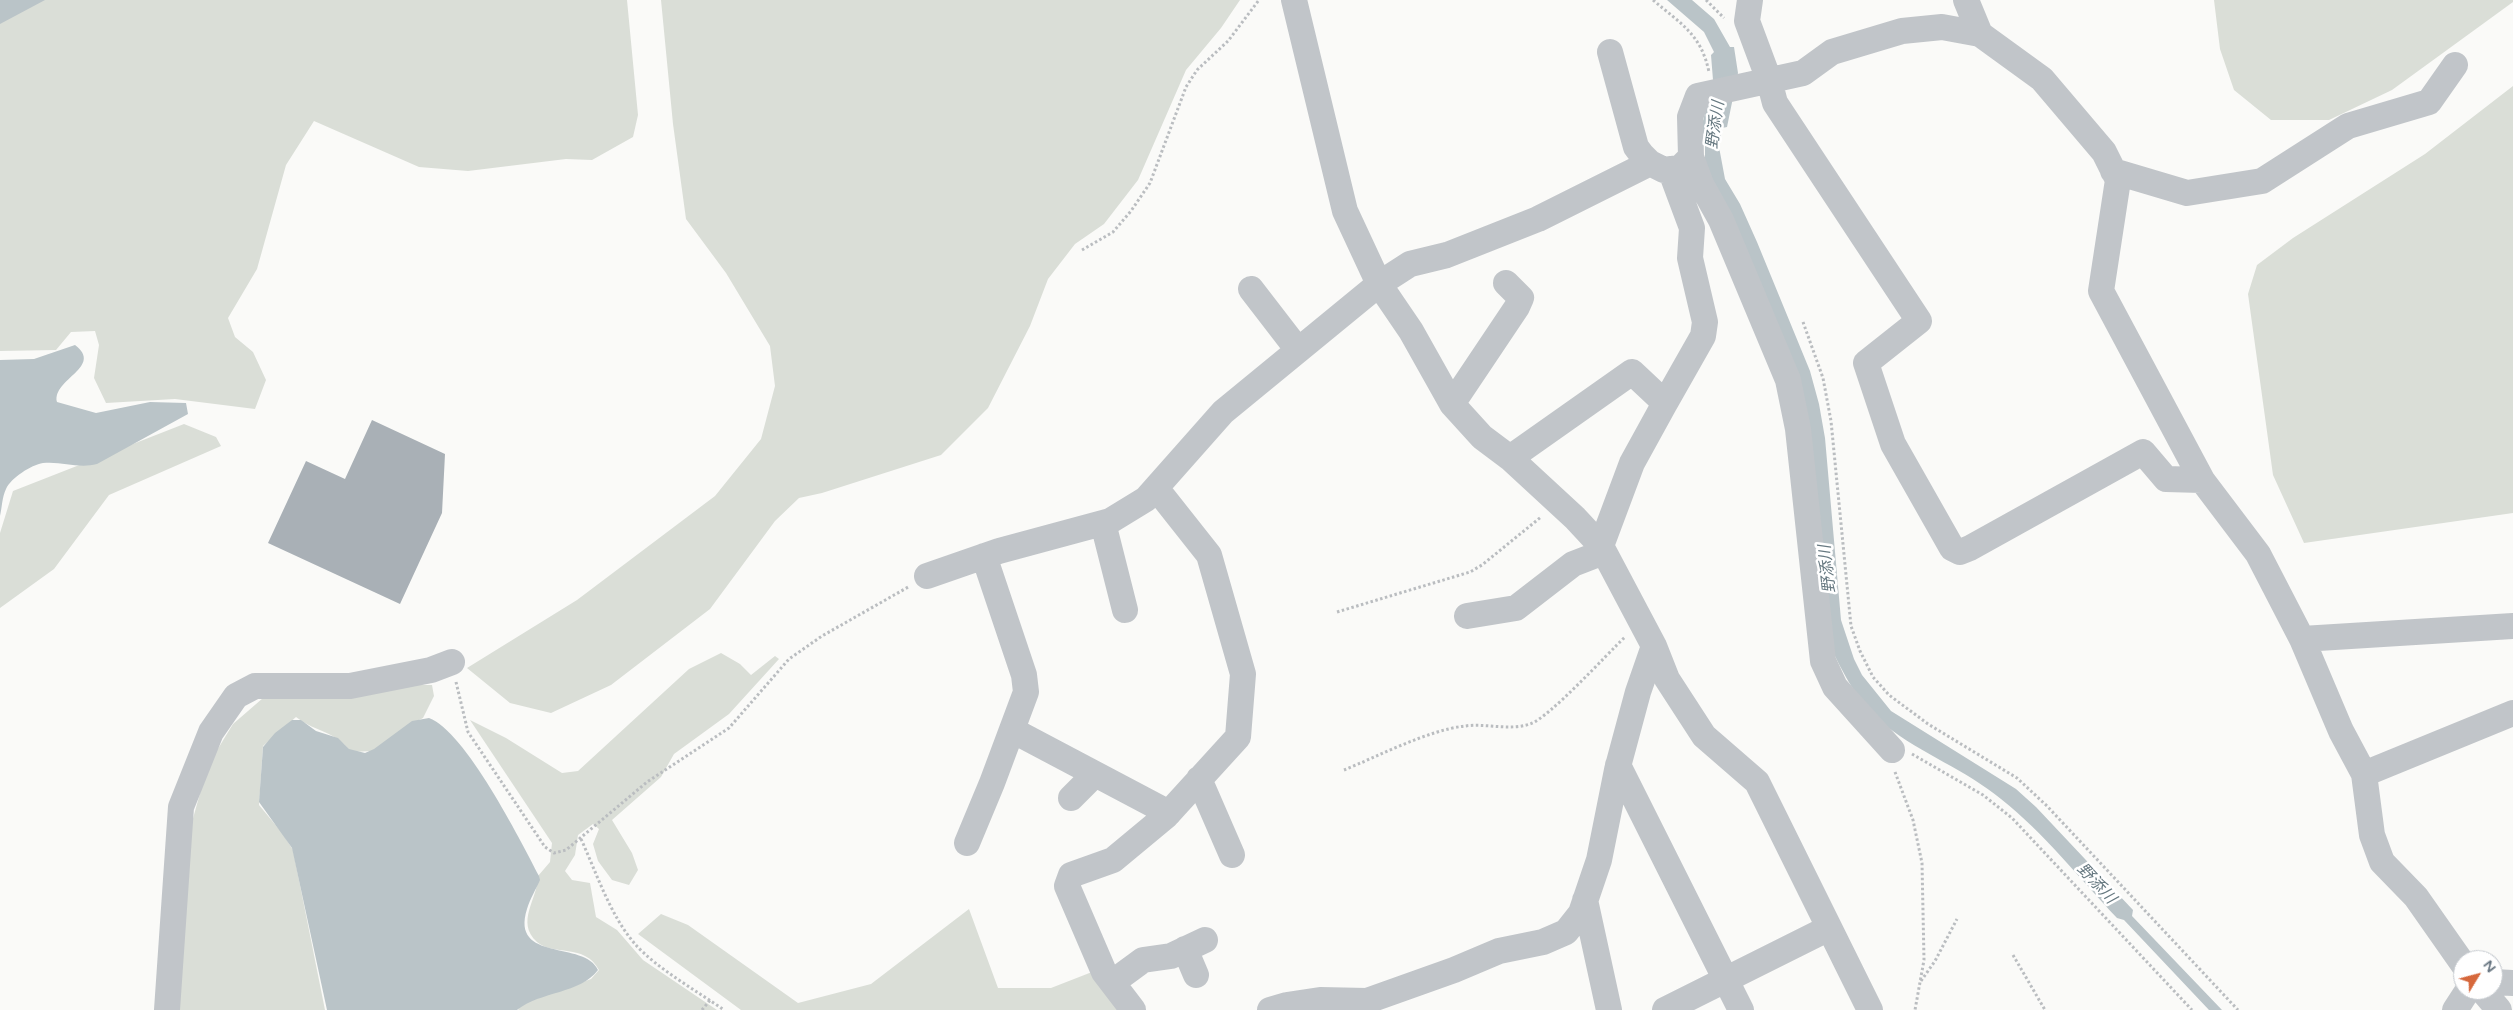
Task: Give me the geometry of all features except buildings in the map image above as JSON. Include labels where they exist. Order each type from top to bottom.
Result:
[{"type":"street","points":[[1294,0],[1345,211],[1379,284],[1411,331],[1452,404],[1482,437],[1510,458],[1603,549],[1654,646],[1667,679],[1704,736],[1757,782],[1870,1010]]},
{"type":"street","points":[[1741,0],[1743,3],[1751,0]]},
{"type":"street","points":[[1751,0],[1747,21],[1769,80],[1775,102],[1919,321],[1866,363],[1893,444],[1952,548],[1960,552],[1970,548],[2142,452],[2166,479],[2202,480]]},
{"type":"street","points":[[1966,0],[1980,34]]},
{"type":"street","points":[[1467,616],[1516,608],[1573,564],[1603,549],[1632,463],[1703,336],[1705,322],[1690,258],[1692,228],[1670,163],[1698,96],[1704,93],[1742,87],[1803,72],[1832,52],[1902,31],[1942,27],[1980,34],[2042,79],[2104,152],[2114,171],[2118,180],[2101,291],[2202,480],[2258,554],[2302,639],[2341,732],[2364,774],[2372,835],[2382,862],[2416,897],[2453,950]]},
{"type":"street","points":[[1610,52],[1636,147],[1670,163],[1700,184],[1722,220],[1788,380],[1798,429],[1823,661],[1835,687],[1892,750]]},
{"type":"street","points":[[2114,171],[2188,193],[2262,181],[2348,126],[2429,102],[2455,65]]},
{"type":"street","points":[[928,576],[984,556],[1103,523],[1146,499],[1223,412],[1379,284],[1410,264],[1448,255],[1670,163]]},
{"type":"street","points":[[1252,289],[1298,350]]},
{"type":"street","points":[[1452,404],[1517,307],[1521,289]]},
{"type":"street","points":[[1510,458],[1632,372],[1665,403]]},
{"type":"street","points":[[1133,1010],[1104,972],[1067,886],[1071,875],[1113,860],[1169,813],[1238,737],[1243,674],[1209,556],[1156,488]]},
{"type":"street","points":[[1103,523],[1125,610]]},
{"type":"street","points":[[967,843],[1026,692],[1024,675],[984,556]]},
{"type":"street","points":[[2302,639],[2513,626]]},
{"type":"street","points":[[1270,1010],[1287,1005],[1320,1000],[1367,1001],[1454,970],[1499,951],[1543,942],[1566,932],[1583,906],[1599,860],[1618,765],[1638,692],[1654,646]]},
{"type":"street","points":[[168,1010],[181,807],[212,732],[236,696],[255,686],[350,686],[431,670],[452,662]]},
{"type":"street","points":[[2364,774],[2513,713]]},
{"type":"street","points":[[1012,730],[1169,813]]},
{"type":"street","points":[[1618,765],[1741,1010]]},
{"type":"street","points":[[1071,798],[1095,774]]},
{"type":"street","points":[[1199,779],[1232,855]]},
{"type":"street","points":[[1583,906],[1609,1010]]},
{"type":"street","points":[[1665,1010],[1829,928]]},
{"type":"street","points":[[1113,982],[1143,960],[1172,956],[1195,945],[1196,975]]},
{"type":"street","points":[[2490,1000],[2499,1010]]},
{"type":"path","points":[[1082,250],[1113,232],[1131,211],[1150,182],[1186,87],[1197,70],[1228,42],[1259,0]]},
{"type":"path","points":[[1653,0],[1695,36],[1705,54],[1709,76],[1704,93]]},
{"type":"path","points":[[1803,322],[1824,378],[1831,421],[1851,626],[1860,651],[1873,677],[1904,709],[2017,778],[2048,806],[2238,1010]]},
{"type":"path","points":[[1337,612],[1470,572],[1482,565],[1558,503]]},
{"type":"path","points":[[452,662],[468,732],[545,847],[554,853],[566,850],[647,782],[729,728],[789,659],[822,636],[928,576]]},
{"type":"path","points":[[1344,770],[1430,734],[1466,726],[1500,727],[1531,724],[1549,711],[1642,622]]},
{"type":"path","points":[[1914,1010],[1924,960],[1922,864],[1913,820],[1893,767],[1892,750],[1910,753],[1983,795],[2012,818],[2192,1010]]},
{"type":"path","points":[[581,839],[611,906],[635,945],[650,958],[724,1010]]},
{"type":"path","points":[[1920,982],[1935,961],[1957,919]]},
{"type":"path","points":[[2013,955],[2045,1010]]},
{"type":"path","points":[[702,1010],[710,1000]]},
{"type":"shaded area","points":[[28,0],[627,0],[638,115],[633,137],[592,160],[566,159],[468,171],[419,167],[314,121],[286,165],[257,269],[228,318],[235,337],[253,352],[266,380],[255,409],[175,399],[106,403],[94,378],[99,345],[95,331],[71,332],[56,350],[0,351],[0,20]]},
{"type":"shaded area","points":[[661,0],[1240,0],[1221,28],[1186,70],[1138,180],[1104,224],[1075,244],[1048,279],[1030,326],[988,408],[941,455],[822,493],[799,498],[775,521],[710,609],[611,685],[551,713],[510,703],[467,668],[577,600],[715,496],[761,439],[775,386],[770,346],[726,273],[686,219],[673,124]]},
{"type":"shaded area","points":[[2214,0],[2513,0],[2513,2],[2392,90],[2329,120],[2271,120],[2234,90],[2220,49]]},
{"type":"shaded area","points":[[2513,86],[2513,513],[2304,543],[2273,475],[2248,294],[2257,265],[2293,238],[2425,154]]},
{"type":"shaded area","points":[[184,424],[216,437],[221,446],[109,495],[54,569],[0,608],[0,533],[13,491]]},
{"type":"shaded area","points":[[721,653],[740,664],[751,675],[775,656],[779,659],[729,714],[674,754],[661,777],[612,820],[632,853],[638,870],[629,885],[612,880],[598,861],[593,844],[599,829],[593,824],[578,835],[575,855],[565,871],[572,880],[590,883],[596,917],[617,930],[643,960],[717,1010],[518,1010],[522,1004],[591,979],[599,970],[586,956],[543,946],[531,934],[528,926],[529,910],[538,876],[550,862],[552,843],[470,720],[506,738],[562,773],[578,771],[689,669]]},
{"type":"shaded area","points":[[411,685],[432,685],[434,696],[423,718],[411,724],[373,751],[351,752],[332,735],[296,717],[263,746],[259,805],[283,834],[293,850],[325,1010],[178,1010],[190,829],[208,765],[233,724],[263,698]]},
{"type":"shaded area","points":[[969,909],[998,988],[1051,988],[1092,972],[1124,1010],[741,1010],[638,934],[661,914],[688,925],[798,1003],[871,984]]},
{"type":"water","points":[[0,0],[45,0],[0,24]]},
{"type":"water","name":"野添川","points":[[1667,0],[1692,0],[1714,19],[1730,47],[1734,47],[1738,73],[1727,127],[1722,128],[1719,147],[1725,179],[1740,204],[1757,242],[1810,371],[1819,404],[1825,438],[1841,620],[1854,659],[1862,675],[1891,711],[2016,789],[2036,807],[2133,910],[2132,916],[2222,1010],[2209,1010],[2124,920],[2117,918],[2047,841],[2017,812],[1973,779],[1914,745],[1877,718],[1861,701],[1842,671],[1832,650],[1809,445],[1705,168],[1705,134],[1700,133],[1713,80],[1711,55],[1714,52],[1704,32]]},
{"type":"water","points":[[75,345],[82,353],[84,360],[81,367],[62,386],[57,402],[96,413],[150,402],[186,403],[188,414],[97,464],[83,466],[43,463],[27,469],[17,476],[6,489],[0,516],[0,360],[34,359]]},
{"type":"water","points":[[429,718],[443,727],[459,743],[475,764],[505,813],[539,876],[540,880],[527,909],[525,926],[529,937],[539,944],[579,955],[591,961],[598,970],[581,984],[537,999],[517,1010],[327,1010],[292,848],[259,802],[263,747],[275,733],[292,720],[301,720],[316,731],[338,738],[349,749],[365,753],[374,749],[412,721]]}]
